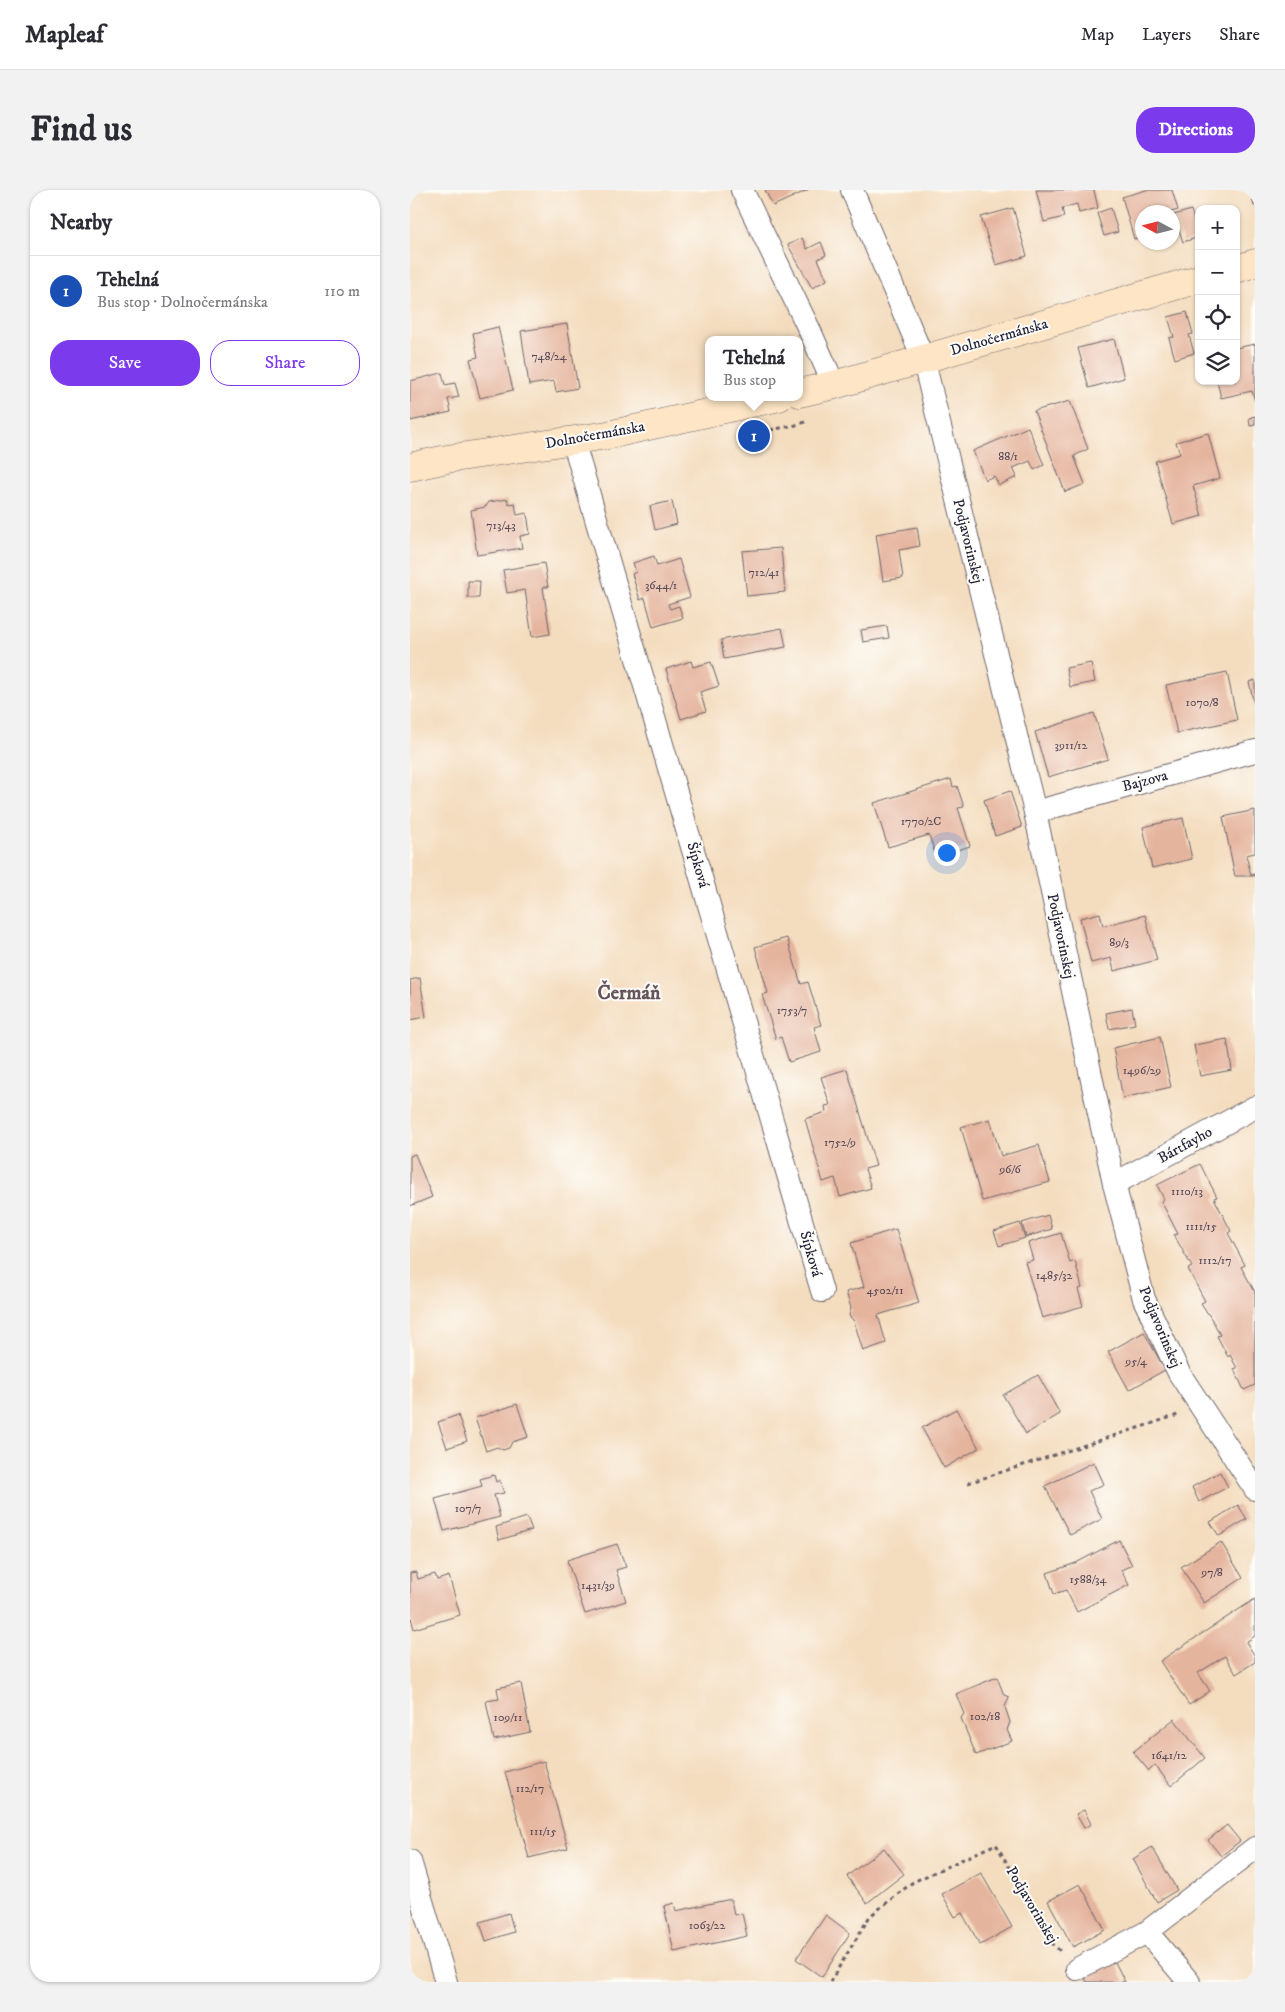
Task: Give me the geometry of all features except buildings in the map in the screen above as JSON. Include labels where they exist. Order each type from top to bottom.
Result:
[{"type":"street","points":[[742,190],[834,385]]},
{"type":"street","name":"Podjavorinskej","points":[[852,190],[923,358],[1035,812],[1114,1184],[1144,1298],[1179,1373],[1255,1490]]},
{"type":"street","points":[[1240,268],[1255,263]]},
{"type":"street","name":"Dolnočermánska","points":[[803,392],[834,385],[1195,281]]},
{"type":"street","name":"Dolnočermánska","points":[[410,467],[447,458],[608,435],[761,401]]},
{"type":"street","name":"Šípková","points":[[574,440],[822,1291]]},
{"type":"street","name":"Bajzova","points":[[1035,812],[1255,751]]},
{"type":"street","name":"Bártfayho","points":[[1114,1184],[1255,1107]]},
{"type":"street","points":[[1077,1969],[1147,1932],[1255,1848]]},
{"type":"street","points":[[410,1861],[446,1982]]},
{"type":"street","points":[[1147,1932],[1189,1982]]},
{"type":"path","points":[[968,1483],[1200,1408]]},
{"type":"path","name":"Podjavorinskej","points":[[830,1982],[870,1916],[913,1882],[996,1844],[1054,1944],[1077,1969]]},
{"type":"place","name":"Tehelná","points":[[754,436]]},
{"type":"district","name":"Čermáň","points":[[629,993]]}]
